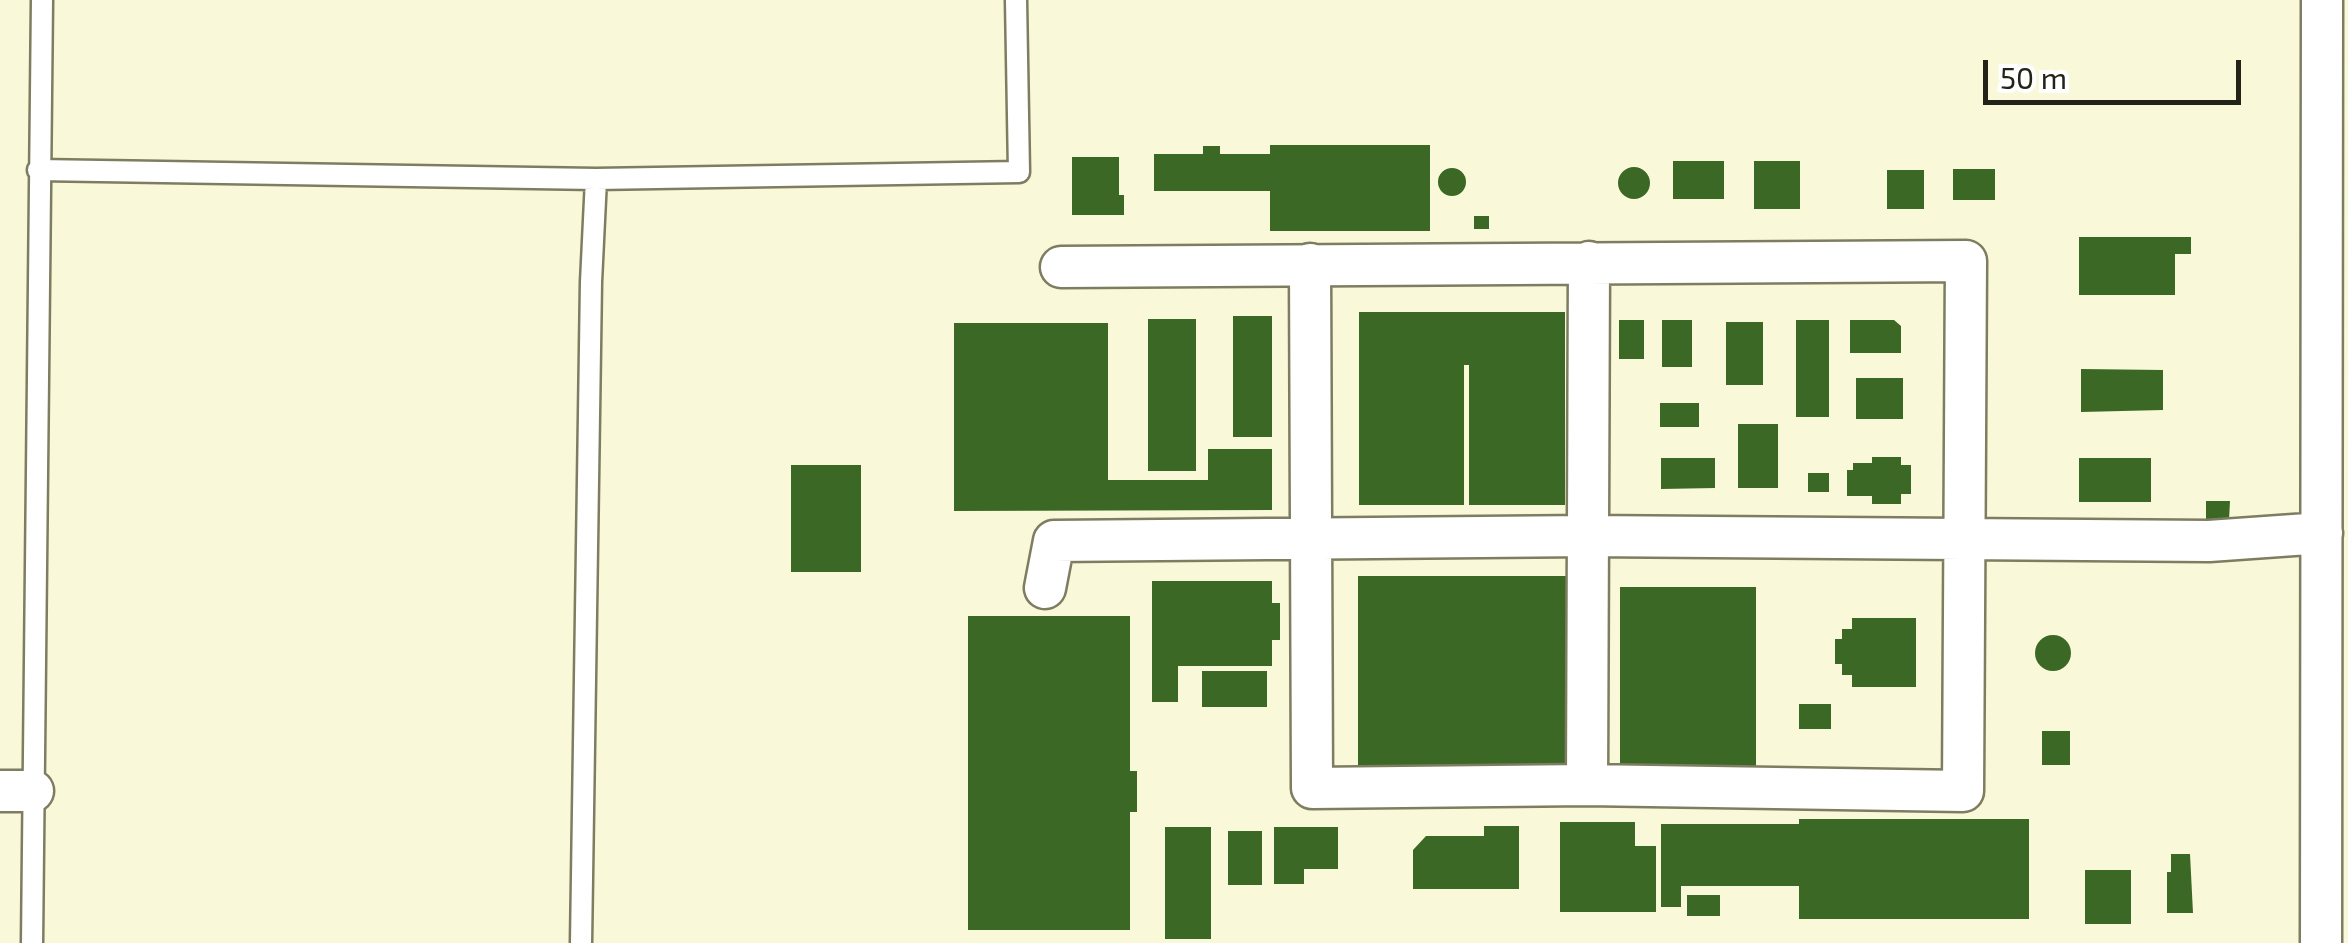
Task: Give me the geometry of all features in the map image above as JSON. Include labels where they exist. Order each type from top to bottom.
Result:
[{"type":"street","points":[[2321,943],[2322,0]]},
{"type":"street","points":[[1062,267],[1310,264],[1588,262],[1966,261],[1962,790],[1588,785],[1312,788],[1310,264]]},
{"type":"street","points":[[1588,262],[1588,785]]},
{"type":"street","points":[[1045,588],[1054,541],[1588,536],[2209,541],[2322,534]]},
{"type":"lane","points":[[32,943],[17,791],[42,0]]},
{"type":"lane","points":[[38,170],[596,179],[1018,172],[1016,0]]},
{"type":"lane","points":[[581,943],[590,302],[596,179]]},
{"type":"building","points":[[1270,145],[1430,145],[1430,231],[1270,231],[1270,191],[1154,191],[1154,154],[1203,154],[1203,146],[1220,146],[1220,154],[1270,154]]},
{"type":"building","points":[[1072,157],[1119,157],[1119,195],[1124,195],[1124,215],[1072,215]]},
{"type":"building","points":[[1673,161],[1724,161],[1724,199],[1673,199]]},
{"type":"building","points":[[1754,161],[1800,161],[1800,209],[1754,209]]},
{"type":"building","points":[[1634,167],[1645,172],[1650,183],[1645,194],[1634,199],[1623,194],[1618,183],[1623,172]]},
{"type":"building","points":[[1452,168],[1462,172],[1466,182],[1462,192],[1452,196],[1442,192],[1438,182],[1442,172]]},
{"type":"building","points":[[1953,169],[1995,169],[1995,200],[1953,200]]},
{"type":"building","points":[[1887,170],[1924,170],[1924,209],[1887,209]]},
{"type":"building","points":[[1474,216],[1489,216],[1489,229],[1474,229]]},
{"type":"building","points":[[2079,237],[2191,237],[2191,254],[2175,254],[2175,295],[2079,295]]},
{"type":"building","points":[[1359,312],[1565,312],[1565,505],[1469,505],[1469,365],[1464,365],[1464,505],[1359,505]]},
{"type":"building","points":[[1233,316],[1272,316],[1272,437],[1233,437]]},
{"type":"building","points":[[1148,319],[1196,319],[1196,471],[1148,471]]},
{"type":"building","points":[[1619,320],[1644,320],[1644,359],[1619,359]]},
{"type":"building","points":[[1662,320],[1692,320],[1692,367],[1662,367]]},
{"type":"building","points":[[1796,320],[1829,320],[1829,417],[1796,417]]},
{"type":"building","points":[[1850,320],[1894,320],[1901,326],[1901,353],[1850,353]]},
{"type":"building","points":[[1726,322],[1763,322],[1763,385],[1726,385]]},
{"type":"building","points":[[954,323],[1108,323],[1108,480],[1208,480],[1208,449],[1272,449],[1272,510],[954,511]]},
{"type":"building","points":[[2081,369],[2163,370],[2163,410],[2081,412]]},
{"type":"building","points":[[1856,378],[1903,378],[1903,419],[1856,419]]},
{"type":"building","points":[[1660,403],[1699,403],[1699,427],[1660,427]]},
{"type":"building","points":[[1738,424],[1778,424],[1778,488],[1738,488]]},
{"type":"building","points":[[1872,457],[1901,457],[1901,465],[1911,465],[1911,494],[1901,494],[1901,504],[1872,504],[1872,496],[1847,496],[1847,470],[1853,470],[1853,463],[1872,463]]},
{"type":"building","points":[[1661,458],[1715,458],[1715,488],[1661,489]]},
{"type":"building","points":[[2079,458],[2151,458],[2151,502],[2079,502]]},
{"type":"building","points":[[791,465],[861,465],[861,572],[791,572]]},
{"type":"building","points":[[1808,473],[1829,473],[1829,492],[1808,492]]},
{"type":"building","points":[[2206,501],[2230,501],[2229,520],[2206,520]]},
{"type":"building","points":[[1358,576],[1572,576],[1572,772],[1358,772]]},
{"type":"building","points":[[1152,581],[1272,581],[1272,603],[1280,603],[1280,640],[1272,640],[1272,666],[1178,666],[1178,702],[1152,702]]},
{"type":"building","points":[[1620,587],[1756,587],[1756,770],[1620,770]]},
{"type":"building","points":[[968,616],[1130,616],[1130,771],[1137,771],[1137,812],[1130,812],[1130,930],[968,930]]},
{"type":"building","points":[[1852,618],[1916,618],[1916,687],[1852,687],[1852,675],[1842,675],[1842,664],[1835,664],[1835,639],[1842,639],[1842,629],[1852,629]]},
{"type":"building","points":[[2053,635],[2066,640],[2071,653],[2066,666],[2053,671],[2040,666],[2035,653],[2040,640]]},
{"type":"building","points":[[1202,671],[1267,671],[1267,707],[1202,707]]},
{"type":"building","points":[[1799,704],[1831,704],[1831,729],[1799,729]]},
{"type":"building","points":[[2042,731],[2070,731],[2070,765],[2042,765]]},
{"type":"building","points":[[1799,819],[2029,819],[2029,919],[1799,919],[1799,886],[1681,886],[1681,907],[1661,907],[1661,824],[1799,824]]},
{"type":"building","points":[[1560,822],[1635,822],[1635,846],[1656,846],[1656,912],[1560,912]]},
{"type":"building","points":[[1484,826],[1519,826],[1519,889],[1413,889],[1413,850],[1426,836],[1484,836]]},
{"type":"building","points":[[1165,827],[1211,827],[1211,939],[1165,939]]},
{"type":"building","points":[[1274,827],[1338,827],[1338,869],[1304,869],[1304,884],[1274,884]]},
{"type":"building","points":[[1228,831],[1262,831],[1262,885],[1228,885]]},
{"type":"building","points":[[2171,854],[2190,854],[2193,913],[2167,913]]},
{"type":"building","points":[[2085,870],[2131,870],[2131,924],[2085,924]]},
{"type":"building","points":[[1687,895],[1720,895],[1720,916],[1687,916]]}]
